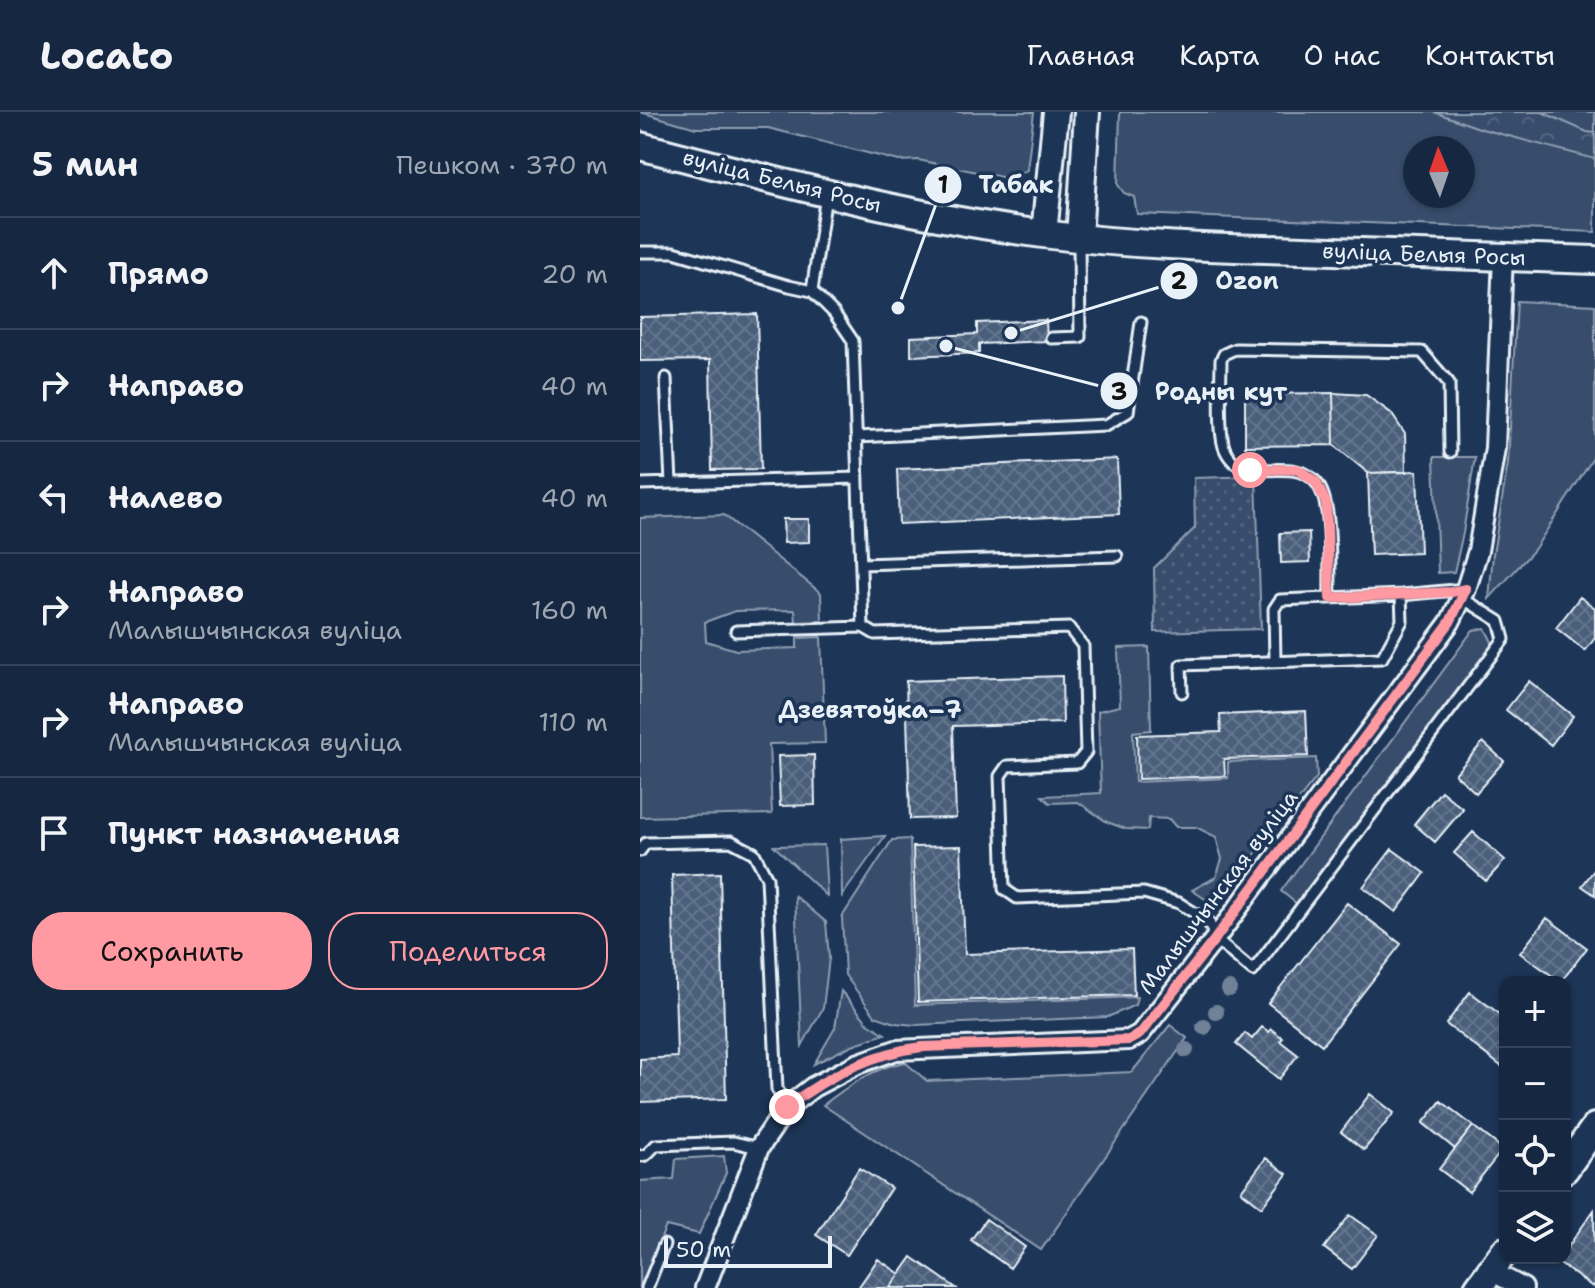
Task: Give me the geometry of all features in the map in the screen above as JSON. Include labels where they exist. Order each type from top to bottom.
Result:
[{"type":"main road","name":"вуліца Белыя Росы","points":[[640,146],[826,195],[1044,234],[1211,247],[1595,260]]},
{"type":"main road","points":[[1571,1161],[1595,1127]]},
{"type":"street","points":[[1044,234],[1056,112]]},
{"type":"street","points":[[1079,238],[1087,112]]},
{"type":"street","name":"Малышчынская вуліца","points":[[705,1288],[759,1148],[787,1107],[813,1087],[857,1064],[896,1050],[1129,1040],[1140,1034],[1215,939],[1450,622],[1464,594],[1478,551],[1495,448],[1503,256]]},
{"type":"street","points":[[1491,1270],[1523,1288]]},
{"type":"lane","points":[[812,291],[826,195]]},
{"type":"lane","points":[[1051,338],[1080,337],[1079,238]]},
{"type":"lane","points":[[640,252],[674,252],[812,291],[834,313],[853,341],[863,627]]},
{"type":"lane","points":[[857,437],[1106,425],[1128,412],[1141,322]]},
{"type":"lane","points":[[1330,598],[1326,503],[1316,482],[1297,469],[1240,468],[1224,446],[1221,360],[1224,354],[1235,349],[1422,352],[1449,383],[1450,452]]},
{"type":"lane","points":[[666,378],[671,483]]},
{"type":"lane","points":[[640,484],[858,478]]},
{"type":"lane","points":[[861,564],[1117,556]]},
{"type":"lane","points":[[736,631],[863,627],[875,634],[1069,628],[1083,646],[1086,752],[1077,763],[1007,766],[1000,776],[1004,889],[1017,898],[1144,893],[1179,903],[1209,922],[1215,939],[1253,971],[1504,639],[1499,621],[1464,594],[1280,600],[1274,609],[1275,660]]},
{"type":"lane","points":[[1182,692],[1181,665],[1382,658],[1402,621],[1401,595]]},
{"type":"lane","points":[[640,851],[646,843],[731,841],[754,853],[767,878],[777,1089],[787,1107]]},
{"type":"lane","points":[[640,1156],[646,1155],[656,1145],[733,1142],[759,1148]]},
{"type":"lane","points":[[647,1288],[664,1245]]},
{"type":"green space","points":[[640,112],[1034,112],[1027,170],[1011,179],[918,160],[899,161],[768,128],[696,128]]},
{"type":"green space","points":[[1120,112],[1595,112],[1595,232],[1137,214],[1134,197],[1124,193],[1118,185]]},
{"type":"green space","points":[[1434,112],[1542,112],[1595,133],[1595,159],[1482,129]]},
{"type":"green space","points":[[1517,301],[1595,305],[1595,455],[1534,550],[1489,599],[1508,463]]},
{"type":"green space","points":[[1434,457],[1475,457],[1454,572],[1438,573]]},
{"type":"green space","points":[[1256,476],[1261,629],[1155,632],[1154,568],[1195,528],[1194,478]]},
{"type":"green space","points":[[724,515],[821,593],[822,621],[796,622],[795,610],[735,611],[705,622],[706,641],[736,650],[797,648],[797,638],[821,637],[825,743],[769,744],[772,814],[640,817],[640,518]]},
{"type":"green space","points":[[1485,628],[1493,644],[1297,904],[1281,891],[1473,630]]},
{"type":"green space","points":[[1149,647],[1151,730],[1133,732],[1135,782],[1228,778],[1228,762],[1316,758],[1317,777],[1214,905],[1192,890],[1216,877],[1222,859],[1216,837],[1196,827],[1176,827],[1169,819],[1149,818],[1148,830],[1126,829],[1107,822],[1078,802],[1050,803],[1042,796],[1101,793],[1098,711],[1120,706],[1118,648]]},
{"type":"green space","points":[[885,836],[842,896],[841,839]]},
{"type":"green space","points":[[910,839],[915,1005],[1137,997],[1135,1005],[1108,1017],[915,1025],[895,1023],[875,1016],[845,975],[842,917],[892,840]]},
{"type":"green space","points":[[824,845],[827,896],[774,846]]},
{"type":"green space","points":[[795,896],[826,922],[829,958],[823,1008],[802,1046]]},
{"type":"green space","points":[[841,991],[868,1023],[885,1034],[852,1045],[814,1064],[835,1028]]},
{"type":"green space","points":[[1170,1025],[1187,1038],[1041,1250],[823,1105],[872,1073],[905,1062],[927,1081],[1132,1072]]},
{"type":"green space","points":[[724,1156],[726,1173],[699,1234],[666,1226],[640,1288],[640,1181],[674,1179],[676,1159]]},
{"type":"building","points":[[757,314],[761,469],[712,470],[710,360],[640,361],[640,317]]},
{"type":"building","points":[[1046,320],[1047,341],[979,344],[979,353],[911,356],[911,337],[977,334],[977,323]]},
{"type":"building","points":[[1333,393],[1334,445],[1245,446],[1245,394]]},
{"type":"building","points":[[1333,393],[1366,395],[1391,413],[1405,434],[1406,472],[1368,473],[1334,445]]},
{"type":"building","points":[[1117,459],[1119,514],[899,524],[897,469]]},
{"type":"building","points":[[1417,471],[1420,553],[1371,555],[1368,473]]},
{"type":"building","points":[[783,519],[809,519],[809,542],[784,543]]},
{"type":"building","points":[[1309,532],[1310,562],[1281,563],[1280,533]]},
{"type":"building","points":[[1580,597],[1595,608],[1595,638],[1585,651],[1556,628]]},
{"type":"building","points":[[1062,676],[1063,723],[953,726],[956,818],[910,819],[906,681]]},
{"type":"building","points":[[1529,681],[1573,716],[1551,745],[1506,710]]},
{"type":"building","points":[[1306,711],[1308,756],[1224,759],[1225,776],[1138,779],[1137,735],[1221,732],[1220,715]]},
{"type":"building","points":[[1483,742],[1504,761],[1476,793],[1455,774]]},
{"type":"building","points":[[814,755],[815,805],[780,806],[778,756]]},
{"type":"building","points":[[1441,791],[1463,809],[1435,842],[1414,824]]},
{"type":"building","points":[[1473,832],[1505,860],[1486,881],[1454,853]]},
{"type":"building","points":[[961,846],[965,954],[1132,949],[1134,995],[918,1002],[913,847]]},
{"type":"building","points":[[1392,849],[1425,873],[1396,912],[1363,887]]},
{"type":"building","points":[[1595,869],[1595,895],[1582,886]]},
{"type":"building","points":[[720,873],[726,1099],[640,1102],[640,1059],[677,1057],[672,875]]},
{"type":"building","points":[[1347,903],[1401,944],[1322,1045],[1268,1003]]},
{"type":"building","points":[[1547,918],[1587,948],[1566,976],[1553,976],[1520,953]]},
{"type":"building","points":[[1470,992],[1499,1014],[1499,1064],[1446,1024]]},
{"type":"building","points":[[1262,1027],[1269,1032],[1271,1029],[1283,1038],[1280,1041],[1298,1055],[1279,1079],[1236,1044],[1245,1033],[1252,1039]]},
{"type":"building","points":[[1370,1094],[1394,1113],[1364,1150],[1341,1132]]},
{"type":"building","points":[[1441,1101],[1473,1126],[1455,1149],[1423,1123]]},
{"type":"building","points":[[1473,1126],[1499,1146],[1499,1154],[1469,1192],[1439,1169]]},
{"type":"building","points":[[1266,1158],[1287,1174],[1262,1207],[1241,1191]]},
{"type":"building","points":[[859,1168],[891,1188],[847,1255],[816,1235]]},
{"type":"building","points":[[1594,1210],[1593,1287],[1560,1264],[1571,1264],[1571,1243]]},
{"type":"building","points":[[1350,1215],[1378,1235],[1352,1269],[1324,1248]]},
{"type":"building","points":[[986,1219],[1025,1247],[1010,1268],[971,1240]]},
{"type":"building","points":[[912,1257],[956,1288],[890,1288]]},
{"type":"building","points":[[878,1259],[900,1274],[890,1288],[858,1288]]},
{"type":"place","name":"Табак","points":[[898,308]]},
{"type":"place","name":"Ozon","points":[[1011,333]]},
{"type":"place","name":"Родны кут","points":[[946,346]]},
{"type":"district","name":"Дзевятоўка–7","points":[[870,710]]},
{"type":"route","points":[[787,1107],[813,1087],[857,1064],[896,1050],[1129,1040],[1140,1034],[1215,939],[1450,622],[1466,589],[1330,598],[1326,503],[1316,482],[1297,469],[1250,470]]}]
